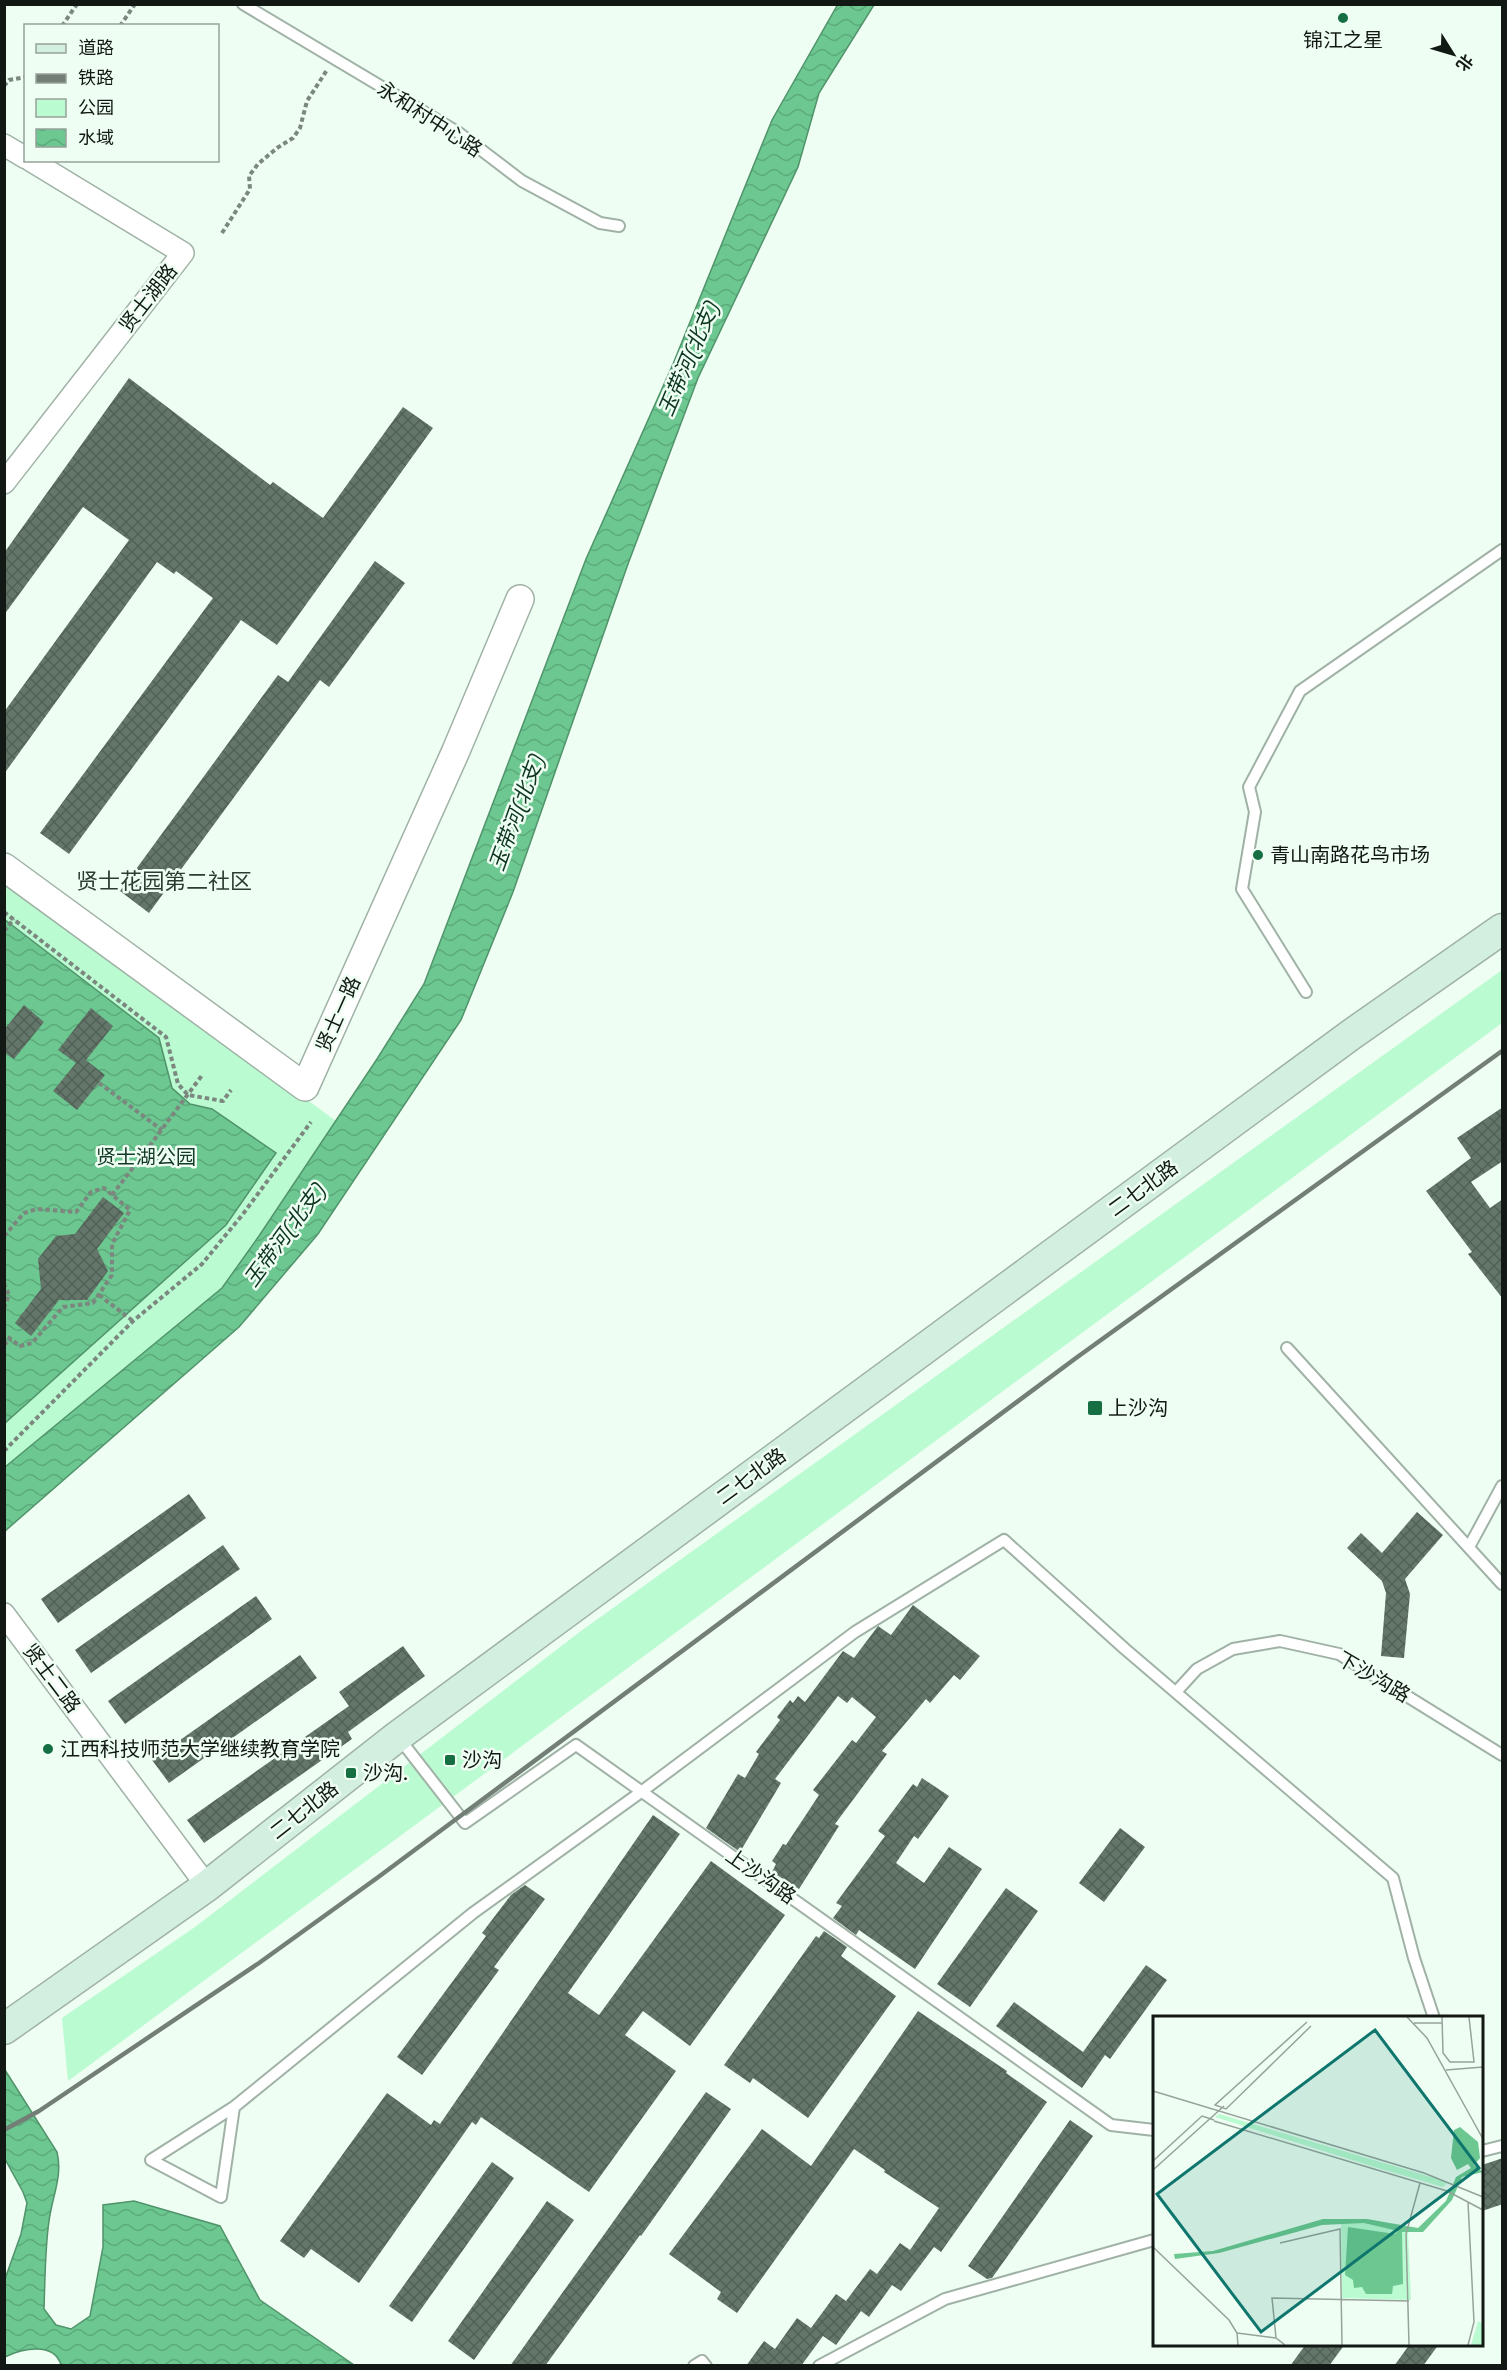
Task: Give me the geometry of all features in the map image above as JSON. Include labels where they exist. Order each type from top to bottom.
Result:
[{"type":"main road","name":"二七北路","points":[[5,2029],[207,1886],[398,1736],[1352,1034],[1503,929]]},
{"type":"street","points":[[4,145],[24,157]]},
{"type":"street","name":"贤士湖路","points":[[4,483],[183,254],[33,162]]},
{"type":"street","name":"贤士一路","points":[[4,867],[305,1088],[455,753],[520,599]]},
{"type":"street","name":"贤士二路","points":[[6,1615],[207,1886]]},
{"type":"lane","name":"永和村中心路","points":[[243,4],[459,133],[522,182],[600,223],[619,226]]},
{"type":"lane","points":[[1306,992],[1242,889],[1255,812],[1249,787],[1300,691],[1503,550]]},
{"type":"lane","points":[[1287,1348],[1503,1584]]},
{"type":"lane","points":[[1469,1547],[1503,1486]]},
{"type":"lane","points":[[234,2106],[221,2197],[151,2160],[234,2106],[473,1913],[641,1792],[855,1632],[1004,1540],[1176,1692],[1393,1878],[1414,1958],[1433,2016]]},
{"type":"lane","name":"下沙沟路","points":[[1176,1692],[1197,1669],[1233,1649],[1280,1641],[1339,1654],[1503,1755]]},
{"type":"lane","name":"上沙沟路","points":[[398,1736],[465,1824],[576,1745],[1111,2125],[1153,2130]]},
{"type":"lane","points":[[1483,2151],[1503,2146]]},
{"type":"lane","points":[[819,2366],[945,2300],[1153,2241]]},
{"type":"lane","points":[[694,2366],[702,2361],[706,2366]]},
{"type":"path","points":[[63,24],[77,4]]},
{"type":"path","points":[[121,24],[135,4]]},
{"type":"path","points":[[222,233],[250,189],[249,176],[258,164],[277,148],[285,145],[296,133],[307,101],[334,59]]},
{"type":"path","points":[[4,86],[9,80],[24,77]]},
{"type":"path","points":[[4,912],[166,1037],[178,1084],[188,1095],[223,1101],[231,1090]]},
{"type":"path","points":[[4,931],[14,919]]},
{"type":"path","points":[[112,1195],[203,1074]]},
{"type":"path","points":[[99,1083],[162,1130]]},
{"type":"path","points":[[4,1451],[133,1322],[202,1264],[243,1214],[311,1122]]},
{"type":"path","points":[[4,1236],[24,1213],[36,1209],[76,1212],[92,1192],[104,1188],[130,1210],[112,1244],[112,1275],[93,1303],[63,1307],[32,1343],[20,1346],[4,1334]]},
{"type":"path","points":[[4,1283],[9,1295],[4,1308]]},
{"type":"path","points":[[99,1295],[133,1322]]},
{"type":"path","points":[[4,1345],[11,1339]]},
{"type":"green space","name":"贤士湖公园","points":[[5,878],[340,1124],[224,1291],[5,1482]]},
{"type":"green space","points":[[1502,970],[1502,1023],[68,2081],[62,2018],[195,1927],[581,1631]]},
{"type":"water","name":"玉带河(北支)","points":[[838,4],[874,5],[819,93],[798,167],[698,378],[628,564],[513,892],[461,1020],[318,1234],[239,1327],[5,1531],[5,1467],[222,1288],[377,1059],[424,984],[586,559],[673,364],[772,120]]},
{"type":"water","name":"贤士湖公园","points":[[4,919],[159,1038],[172,1088],[190,1104],[212,1109],[276,1153],[226,1225],[5,1423]]},
{"type":"water","points":[[5,2070],[57,2152],[59,2161],[58,2178],[50,2212],[44,2309],[56,2325],[71,2329],[90,2316],[103,2247],[103,2205],[134,2201],[220,2226],[260,2300],[354,2365],[61,2365],[52,2352],[36,2349],[5,2357],[5,2279],[21,2234],[27,2203],[5,2159]]},
{"type":"building","points":[[129,378],[270,485],[273,482],[323,518],[403,407],[433,428],[277,645],[241,620],[69,854],[40,833],[213,598],[176,571],[174,574],[157,562],[4,774],[4,712],[129,540],[83,507],[4,615],[4,553]]},
{"type":"building","points":[[375,561],[405,583],[329,687],[320,680],[149,913],[120,891],[278,675],[288,682]]},
{"type":"building","points":[[24,1005],[44,1022],[14,1059],[4,1052],[4,1030]]},
{"type":"building","points":[[91,1008],[113,1026],[86,1060],[105,1075],[77,1110],[53,1091],[76,1063],[58,1050]]},
{"type":"building","points":[[1503,1107],[1503,1161],[1471,1182],[1490,1208],[1503,1199],[1503,1299],[1468,1254],[1472,1252],[1426,1191],[1471,1158],[1457,1138]]},
{"type":"building","points":[[103,1197],[124,1213],[97,1249],[108,1271],[87,1300],[59,1300],[31,1336],[15,1323],[41,1289],[38,1259],[56,1236],[75,1234]]},
{"type":"building","points":[[189,1494],[206,1518],[58,1623],[41,1599]]},
{"type":"building","points":[[1417,1512],[1443,1535],[1405,1579],[1410,1594],[1404,1658],[1381,1656],[1386,1593],[1382,1581],[1347,1548],[1361,1533],[1382,1553]]},
{"type":"building","points":[[223,1545],[240,1569],[91,1673],[75,1650]]},
{"type":"building","points":[[256,1596],[272,1619],[125,1724],[108,1701]]},
{"type":"building","points":[[913,1605],[980,1656],[960,1680],[954,1675],[930,1703],[926,1699],[882,1751],[887,1754],[835,1824],[839,1826],[799,1889],[772,1872],[776,1864],[772,1861],[783,1844],[786,1845],[819,1795],[813,1790],[852,1740],[856,1743],[876,1717],[852,1697],[847,1703],[838,1696],[775,1779],[781,1783],[740,1852],[706,1828],[738,1774],[745,1778],[759,1754],[756,1752],[780,1720],[777,1717],[790,1700],[793,1703],[798,1696],[805,1702],[843,1651],[854,1658],[878,1626],[891,1635]]},
{"type":"building","points":[[403,1646],[425,1676],[348,1732],[352,1739],[204,1843],[187,1820],[349,1706],[339,1692]]},
{"type":"building","points":[[300,1655],[317,1678],[169,1783],[152,1760]]},
{"type":"building","points":[[922,1778],[949,1796],[918,1839],[914,1836],[896,1863],[924,1883],[949,1847],[982,1869],[915,1969],[859,1930],[856,1935],[833,1918],[842,1906],[836,1903],[885,1836],[878,1831],[913,1784],[917,1787]]},
{"type":"building","points":[[653,1815],[680,1834],[568,1993],[599,2015],[711,1861],[785,1915],[690,2046],[643,2011],[625,2035],[676,2071],[589,2192],[481,2117],[476,2125],[472,2122],[359,2283],[311,2249],[304,2258],[280,2241],[387,2093],[431,2125],[434,2120],[440,2124]]},
{"type":"building","points":[[1120,1828],[1145,1847],[1104,1902],[1079,1883]]},
{"type":"building","points":[[525,1885],[545,1899],[494,1967],[499,1970],[422,2075],[397,2057],[486,1936],[482,1933],[511,1895]]},
{"type":"building","points":[[1006,1888],[1038,1911],[970,2007],[937,1984]]},
{"type":"building","points":[[824,1931],[847,1947],[841,1956],[896,1996],[808,2118],[753,2078],[750,2083],[724,2065],[816,1936],[819,1938]]},
{"type":"building","points":[[1146,1965],[1167,1980],[1110,2059],[1105,2055],[1082,2088],[996,2026],[1014,2002],[1083,2052]]},
{"type":"building","points":[[918,2011],[1007,2071],[1006,2073],[1047,2102],[941,2252],[934,2247],[901,2291],[892,2285],[869,2317],[861,2311],[836,2345],[823,2336],[801,2366],[746,2366],[764,2341],[775,2349],[797,2318],[811,2328],[836,2294],[846,2301],[870,2269],[877,2274],[900,2243],[910,2250],[939,2208],[854,2149],[737,2313],[717,2299],[721,2292],[669,2254],[762,2129],[811,2166]]},
{"type":"building","points":[[706,2092],[731,2109],[641,2236],[545,2366],[510,2366]]},
{"type":"building","points":[[1070,2120],[1093,2136],[992,2278],[987,2279],[968,2266]]},
{"type":"building","points":[[1503,2158],[1503,2204],[1483,2211],[1483,2165]]},
{"type":"building","points":[[492,2162],[514,2178],[412,2322],[389,2306]]},
{"type":"building","points":[[547,2201],[574,2220],[474,2360],[448,2341]]},
{"type":"building","points":[[1305,2346],[1344,2346],[1329,2366],[1290,2366]]},
{"type":"building","points":[[1409,2346],[1438,2346],[1423,2366],[1394,2366]]},
{"type":"railway","points":[[4,2130],[39,2111],[259,1963],[377,1878],[1076,1358],[1502,1051]]},
{"type":"place","name":"锦江之星","points":[[1343,18]]},
{"type":"place","name":"青山南路花鸟市场","points":[[1258,855]]},
{"type":"place","name":"上沙沟","points":[[1095,1408]]},
{"type":"place","name":"江西科技师范大学继续教育学院","points":[[48,1749]]},
{"type":"place","name":"沙沟","points":[[450,1760]]},
{"type":"place","name":"沙沟.","points":[[351,1773]]},
{"type":"district","name":"贤士花园第二社区","points":[[164,881]]}]
